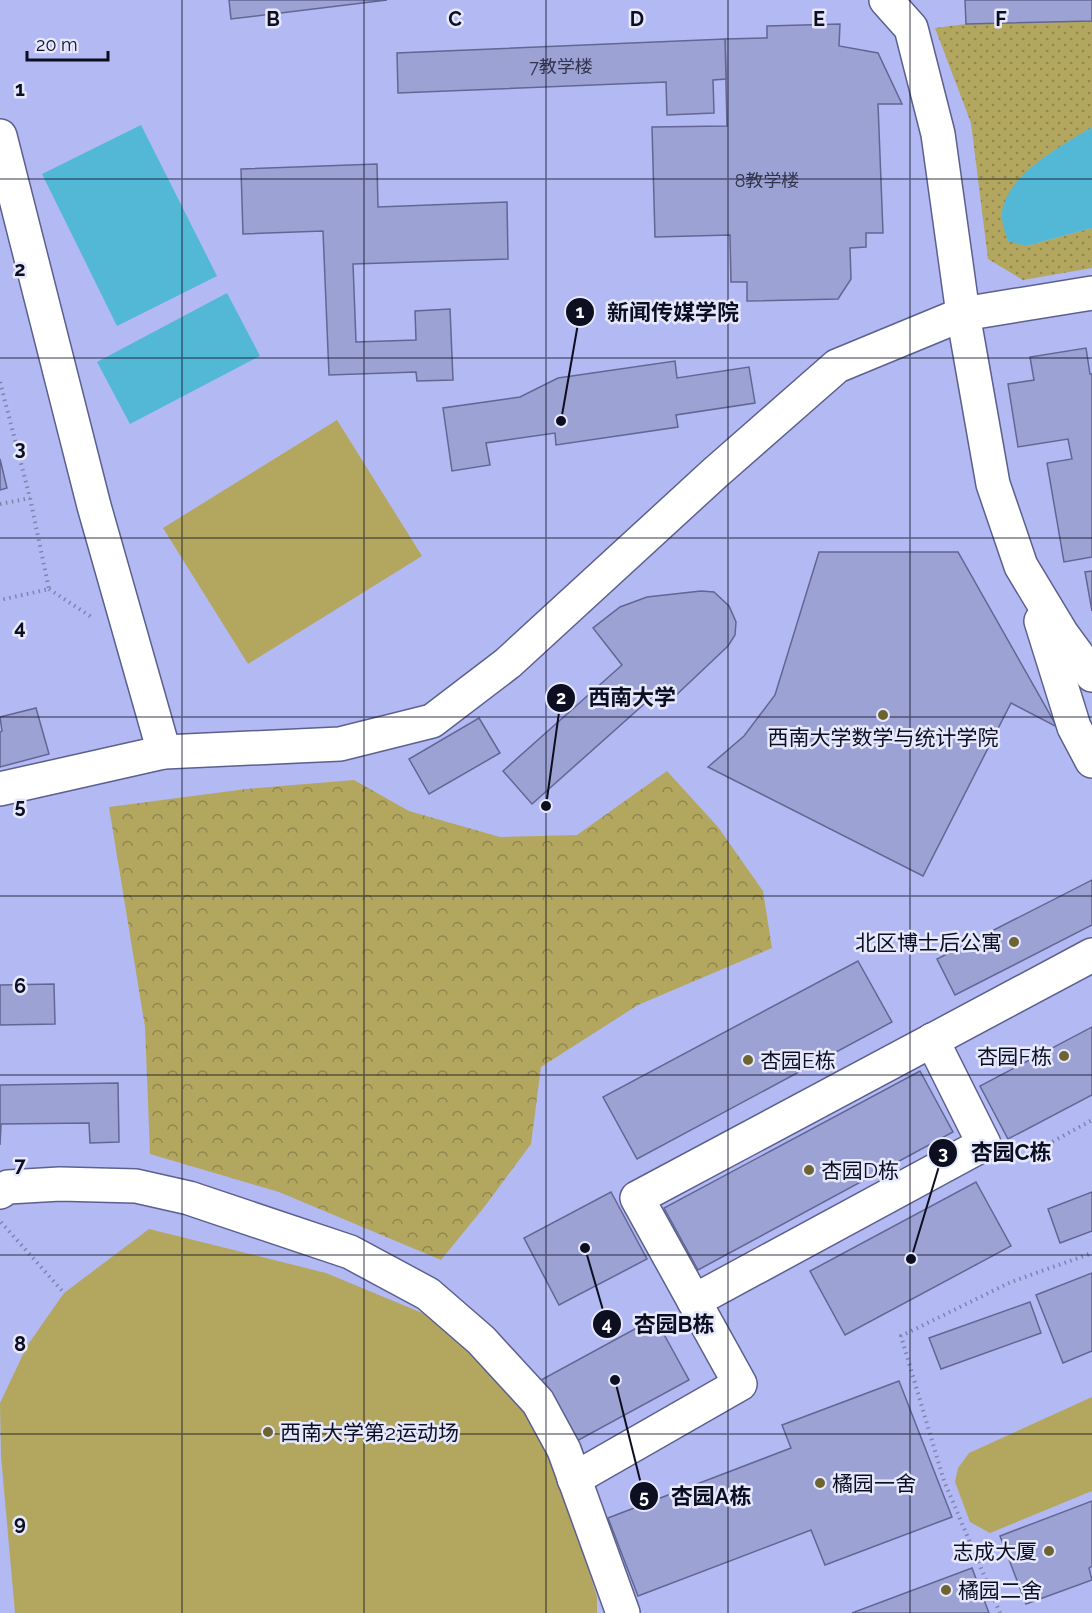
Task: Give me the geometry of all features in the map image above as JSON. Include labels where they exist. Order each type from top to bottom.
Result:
[{"type":"lane","points":[[886,0],[911,28],[935,123],[963,314],[993,484],[1021,566],[1062,634],[1092,675]]},
{"type":"lane","points":[[0,136],[94,506],[164,752]]},
{"type":"lane","points":[[0,789],[164,752],[340,744],[432,721],[508,663],[715,473],[837,366],[963,314],[1092,293]]},
{"type":"lane","points":[[1028,576],[1074,727],[1092,760]]},
{"type":"lane","points":[[574,1479],[740,1384],[637,1198],[1092,955]]},
{"type":"lane","points":[[694,1301],[984,1144],[932,1040]]},
{"type":"lane","points":[[0,1192],[8,1187],[60,1184],[136,1186],[189,1198],[350,1252],[428,1294],[481,1340],[538,1402],[564,1450],[623,1613]]},
{"type":"path","points":[[0,382],[30,498],[49,589],[0,600]]},
{"type":"path","points":[[0,504],[30,498]]},
{"type":"path","points":[[984,1144],[1021,1159],[1092,1120]]},
{"type":"path","points":[[0,1221],[64,1293]]},
{"type":"path","points":[[1000,1613],[945,1481],[901,1336],[1011,1282],[1092,1253]]},
{"type":"shaded area","points":[[0,0],[1092,0],[1092,1613],[0,1613]]},
{"type":"shaded area","points":[[141,125],[217,276],[117,326],[42,174]]},
{"type":"shaded area","points":[[1092,127],[1092,228],[1026,246],[1008,241],[1002,214],[1004,204],[1018,180],[1054,150]]},
{"type":"shaded area","points":[[227,293],[260,356],[130,424],[97,362]]},
{"type":"green space","points":[[1092,21],[1092,127],[1049,154],[1026,246],[1092,228],[1092,268],[1023,280],[988,259],[971,123],[935,28],[966,24]]},
{"type":"green space","points":[[337,420],[422,556],[248,664],[163,528]]},
{"type":"green space","points":[[667,771],[718,827],[763,891],[772,948],[638,1005],[541,1067],[531,1144],[441,1260],[279,1192],[150,1154],[145,1027],[109,807],[246,789],[354,780],[409,811],[500,837],[577,835]]},
{"type":"green space","name":"西南大学第2运动场","points":[[149,1229],[326,1273],[427,1315],[473,1351],[523,1408],[553,1468],[573,1521],[597,1597],[597,1613],[15,1613],[1,1456],[0,1403],[27,1346],[64,1293]]},
{"type":"green space","points":[[1092,1397],[1092,1491],[990,1533],[970,1522],[955,1482],[958,1468],[969,1453]]},
{"type":"building","points":[[229,0],[387,0],[231,19]]},
{"type":"building","points":[[965,0],[1092,0],[1092,21],[966,24]]},
{"type":"building","points":[[840,24],[839,46],[878,53],[902,104],[878,104],[883,233],[866,233],[866,247],[850,248],[851,279],[838,299],[747,301],[747,282],[731,282],[730,235],[655,237],[652,127],[727,126],[725,39],[767,38],[767,26]]},
{"type":"building","points":[[725,39],[726,79],[713,80],[714,113],[667,115],[666,82],[398,93],[397,53]]},
{"type":"building","points":[[377,164],[378,207],[507,202],[508,259],[353,264],[356,342],[416,340],[415,311],[450,309],[453,380],[417,381],[416,372],[329,375],[323,231],[243,234],[241,169]]},
{"type":"building","points":[[1086,348],[1090,374],[1092,374],[1092,557],[1064,562],[1047,463],[1072,459],[1068,439],[1018,447],[1008,384],[1034,380],[1030,357]]},
{"type":"building","points":[[675,361],[677,378],[749,367],[755,403],[676,415],[678,427],[556,445],[555,433],[486,443],[490,465],[452,471],[443,408],[520,397],[558,378]]},
{"type":"building","points":[[0,459],[7,488],[0,490]]},
{"type":"building","name":"西南大学数学与统计学院","points":[[819,552],[958,552],[1057,727],[1011,703],[923,876],[708,767],[744,736],[775,695]]},
{"type":"building","points":[[1092,571],[1092,611],[1085,572]]},
{"type":"building","points":[[701,591],[714,592],[729,606],[736,622],[735,635],[728,646],[672,699],[661,689],[532,804],[503,771],[622,665],[593,628],[620,607],[647,597]]},
{"type":"building","points":[[36,708],[49,754],[0,767],[0,732],[2,731],[0,717]]},
{"type":"building","points":[[479,718],[500,753],[429,794],[409,759]]},
{"type":"building","name":"北区博士后公寓","points":[[1092,880],[1092,925],[955,995],[937,959]]},
{"type":"building","name":"杏园E栋","points":[[858,961],[892,1022],[637,1159],[603,1097]]},
{"type":"building","points":[[54,984],[55,1024],[0,1025],[0,985]]},
{"type":"building","name":"杏园F栋","points":[[1092,1027],[1092,1095],[1008,1139],[980,1086]]},
{"type":"building","name":"杏园D栋","points":[[920,1071],[953,1132],[698,1270],[664,1208]]},
{"type":"building","points":[[118,1083],[119,1142],[90,1143],[89,1123],[1,1124],[0,1145],[0,1085]]},
{"type":"building","points":[[976,1182],[1011,1246],[845,1335],[810,1271]]},
{"type":"building","points":[[611,1192],[647,1259],[559,1305],[524,1238]]},
{"type":"building","points":[[1092,1192],[1092,1231],[1060,1243],[1048,1209]]},
{"type":"building","points":[[1092,1273],[1092,1351],[1063,1363],[1036,1295]]},
{"type":"building","points":[[1030,1302],[1041,1333],[941,1369],[929,1338]]},
{"type":"building","points":[[655,1318],[689,1380],[575,1442],[541,1380]]},
{"type":"building","name":"橘园一舍","points":[[899,1381],[952,1517],[825,1565],[811,1530],[638,1596],[608,1518],[791,1448],[782,1425]]},
{"type":"building","name":"志成大厦","points":[[1092,1501],[1092,1566],[1089,1568],[1092,1580],[1026,1604],[1000,1536]]},
{"type":"building","name":"橘园二舍","points":[[972,1568],[989,1613],[852,1613]]},
{"type":"place","name":"新闻传媒学院","points":[[561,421]]},
{"type":"place","name":"西南大学数学与统计学院","points":[[883,715]]},
{"type":"place","name":"西南大学","points":[[546,806]]},
{"type":"place","name":"北区博士后公寓","points":[[1014,942]]},
{"type":"place","name":"杏园F栋","points":[[1064,1056]]},
{"type":"place","name":"杏园E栋","points":[[748,1060]]},
{"type":"place","name":"杏园D栋","points":[[809,1170]]},
{"type":"place","name":"杏园B栋","points":[[585,1248]]},
{"type":"place","name":"杏园C栋","points":[[911,1259]]},
{"type":"place","name":"杏园A栋","points":[[615,1380]]},
{"type":"place","name":"西南大学第2运动场","points":[[268,1432]]},
{"type":"place","name":"橘园一舍","points":[[820,1483]]},
{"type":"place","name":"志成大厦","points":[[1049,1551]]},
{"type":"place","name":"橘园二舍","points":[[946,1590]]}]
